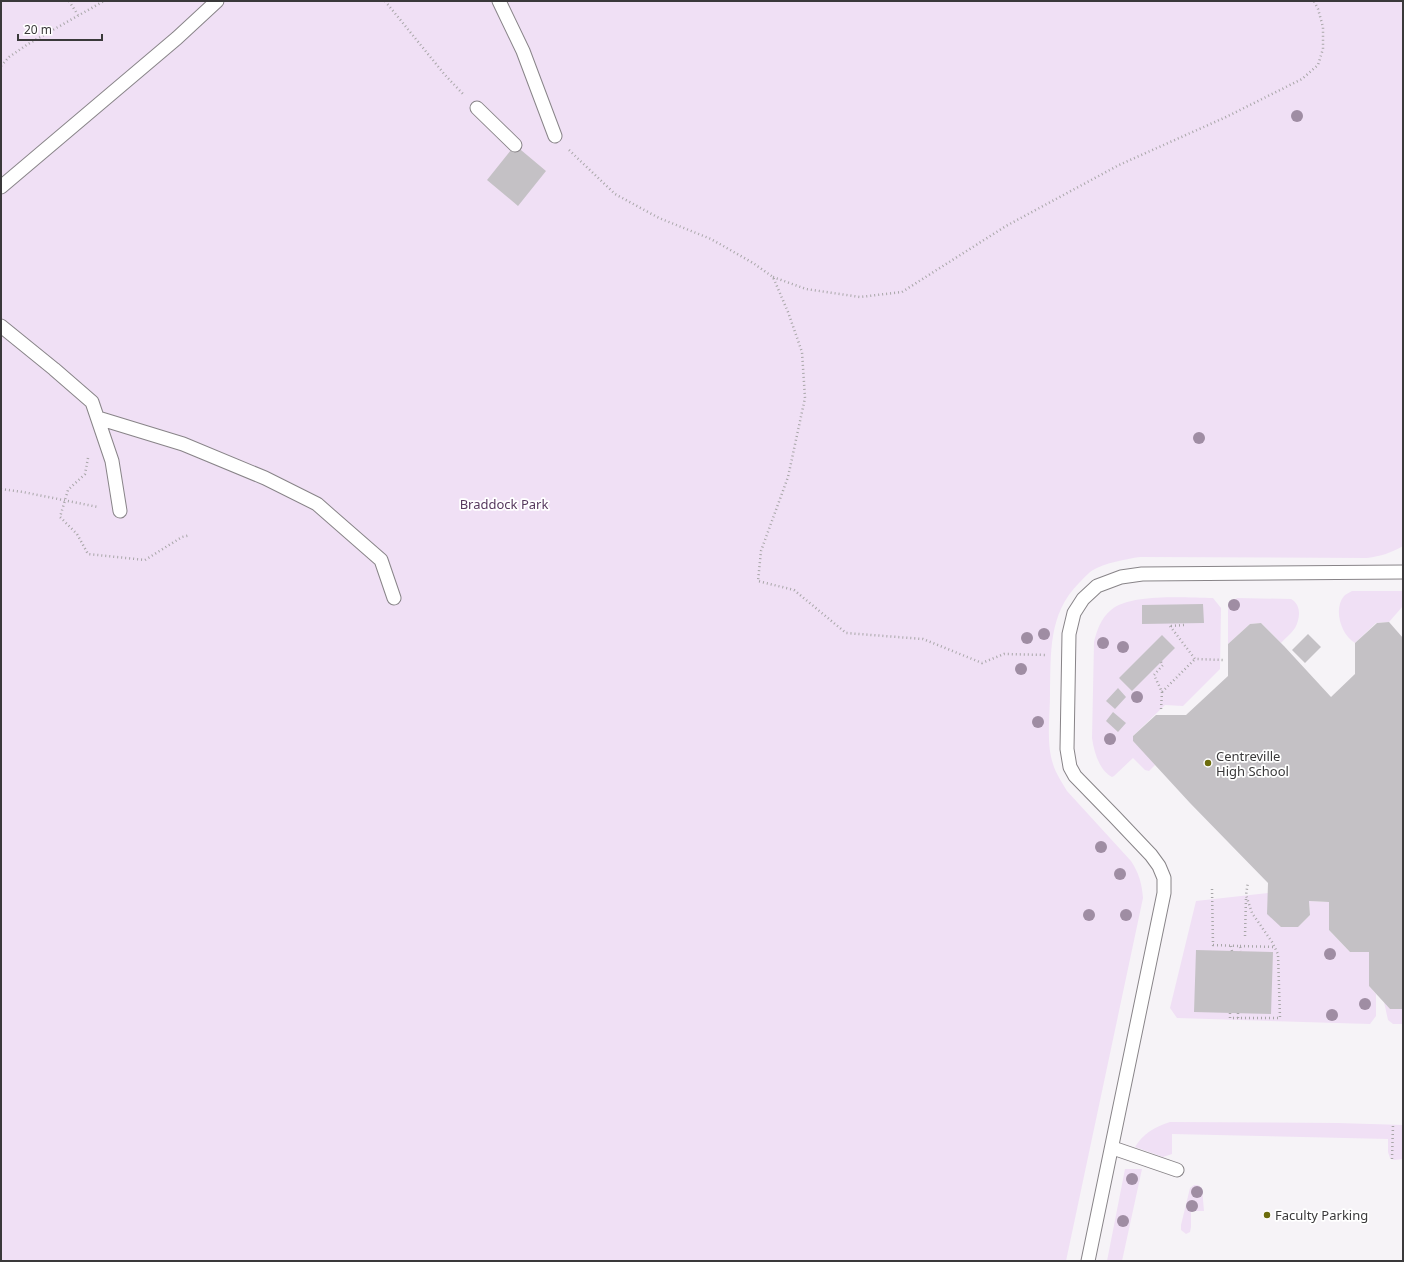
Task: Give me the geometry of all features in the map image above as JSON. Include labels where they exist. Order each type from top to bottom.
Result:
[{"type":"lane","points":[[1,187],[177,38],[218,1]]},
{"type":"lane","points":[[499,1],[523,51],[555,136]]},
{"type":"lane","points":[[476,108],[515,145]]},
{"type":"lane","points":[[1,326],[92,402],[112,461],[120,511]]},
{"type":"lane","points":[[98,418],[183,444],[265,478],[317,504],[381,560],[394,598]]},
{"type":"lane","points":[[1088,1261],[1162,907],[1164,878],[1159,866],[1151,855],[1083,785],[1075,776],[1070,767],[1067,749],[1068,655],[1069,634],[1074,613],[1083,599],[1097,586],[1121,577],[1142,574],[1403,572]]},
{"type":"lane","points":[[1112,1148],[1177,1170]]},
{"type":"path","points":[[69,1],[78,16]]},
{"type":"path","points":[[1,66],[9,57],[22,48],[104,1]]},
{"type":"path","points":[[385,1],[445,75],[476,108]]},
{"type":"path","points":[[555,136],[615,194],[659,218],[711,239],[753,263],[773,277],[806,289],[860,297],[902,292],[1006,226],[1119,165],[1226,117],[1302,80],[1318,65],[1323,49],[1323,27],[1314,1]]},
{"type":"path","points":[[773,277],[788,312],[802,352],[804,398],[788,477],[761,551],[758,581],[794,590],[846,633],[923,639],[982,663],[1004,654],[1068,655]]},
{"type":"path","points":[[88,454],[84,474],[68,490],[60,517],[77,534],[88,554],[145,560],[182,537],[190,535]]},
{"type":"path","points":[[1,489],[120,511]]},
{"type":"path","points":[[1184,623],[1184,625],[1170,626],[1195,659]]},
{"type":"path","points":[[1162,692],[1195,659],[1224,660]]},
{"type":"path","points":[[1161,709],[1162,692],[1154,676],[1163,665],[1162,662]]},
{"type":"path","points":[[1245,936],[1246,895],[1248,882]]},
{"type":"path","points":[[1212,889],[1213,945],[1274,947]]},
{"type":"path","points":[[1230,1013],[1230,1018],[1238,1019],[1280,1018],[1278,954],[1252,913],[1246,895]]},
{"type":"path","points":[[1231,946],[1232,951]]},
{"type":"path","points":[[1240,946],[1241,951]]},
{"type":"path","points":[[1238,1013],[1238,1019]]},
{"type":"path","points":[[1392,1158],[1393,1125]]},
{"type":"green space","name":"Braddock Park","points":[[1,1],[1403,1],[1403,546],[1386,554],[1367,558],[1140,557],[1122,560],[1109,563],[1087,574],[1069,595],[1056,621],[1051,649],[1049,729],[1053,764],[1057,775],[1067,791],[1131,861],[1140,879],[1143,898],[1066,1261],[1,1261]]},
{"type":"green space","points":[[1352,591],[1403,591],[1403,606],[1389,622],[1376,623],[1355,643],[1342,628],[1339,614],[1341,601],[1344,596]]},
{"type":"green space","points":[[1175,597],[1213,598],[1221,608],[1220,669],[1183,706],[1165,705],[1133,736],[1133,741],[1156,764],[1149,771],[1145,770],[1133,758],[1112,777],[1107,774],[1100,765],[1094,749],[1092,738],[1094,642],[1102,620],[1111,610],[1132,601]]},
{"type":"green space","points":[[1237,598],[1291,599],[1297,605],[1299,612],[1298,621],[1295,628],[1281,643],[1261,623],[1250,624],[1228,644],[1228,606]]},
{"type":"green space","points":[[1268,893],[1281,927],[1298,927],[1310,915],[1309,901],[1329,902],[1329,930],[1350,952],[1369,952],[1369,986],[1376,994],[1376,1016],[1370,1024],[1177,1018],[1170,1008],[1196,901]]},
{"type":"green space","points":[[1384,1002],[1390,1009],[1403,1009],[1403,1024],[1393,1024],[1388,1020]]},
{"type":"green space","points":[[1170,1122],[1403,1125],[1403,1159],[1394,1160],[1390,1158],[1388,1152],[1388,1139],[1172,1134],[1172,1154],[1163,1157],[1135,1147],[1142,1138],[1150,1132],[1159,1126]]},
{"type":"green space","points":[[1125,1169],[1142,1169],[1122,1261],[1107,1261]]},
{"type":"green space","points":[[1194,1185],[1198,1185],[1202,1188],[1204,1211],[1191,1211],[1190,1232],[1186,1234],[1181,1230],[1181,1225],[1190,1188]]},
{"type":"building","points":[[515,145],[546,171],[518,206],[487,180]]},
{"type":"building","points":[[1203,604],[1204,623],[1142,624],[1142,605]]},
{"type":"building","points":[[1389,622],[1403,638],[1403,1009],[1390,1009],[1369,986],[1369,952],[1350,952],[1329,930],[1329,902],[1309,901],[1310,915],[1298,927],[1281,927],[1267,914],[1268,883],[1190,803],[1133,741],[1133,736],[1156,715],[1186,715],[1228,676],[1228,644],[1250,624],[1261,623],[1331,697],[1355,674],[1355,643],[1377,623]]},
{"type":"building","points":[[1308,634],[1321,647],[1305,663],[1292,650]]},
{"type":"building","points":[[1162,635],[1175,648],[1132,691],[1119,678]]},
{"type":"building","points":[[1118,688],[1126,697],[1115,709],[1106,701]]},
{"type":"building","points":[[1113,712],[1126,723],[1118,732],[1106,721]]},
{"type":"building","points":[[1196,950],[1273,952],[1271,1014],[1194,1012]]},
{"type":"place","name":"Centreville High School","points":[[1208,763]]},
{"type":"place","name":"Faculty Parking","points":[[1267,1215]]}]
